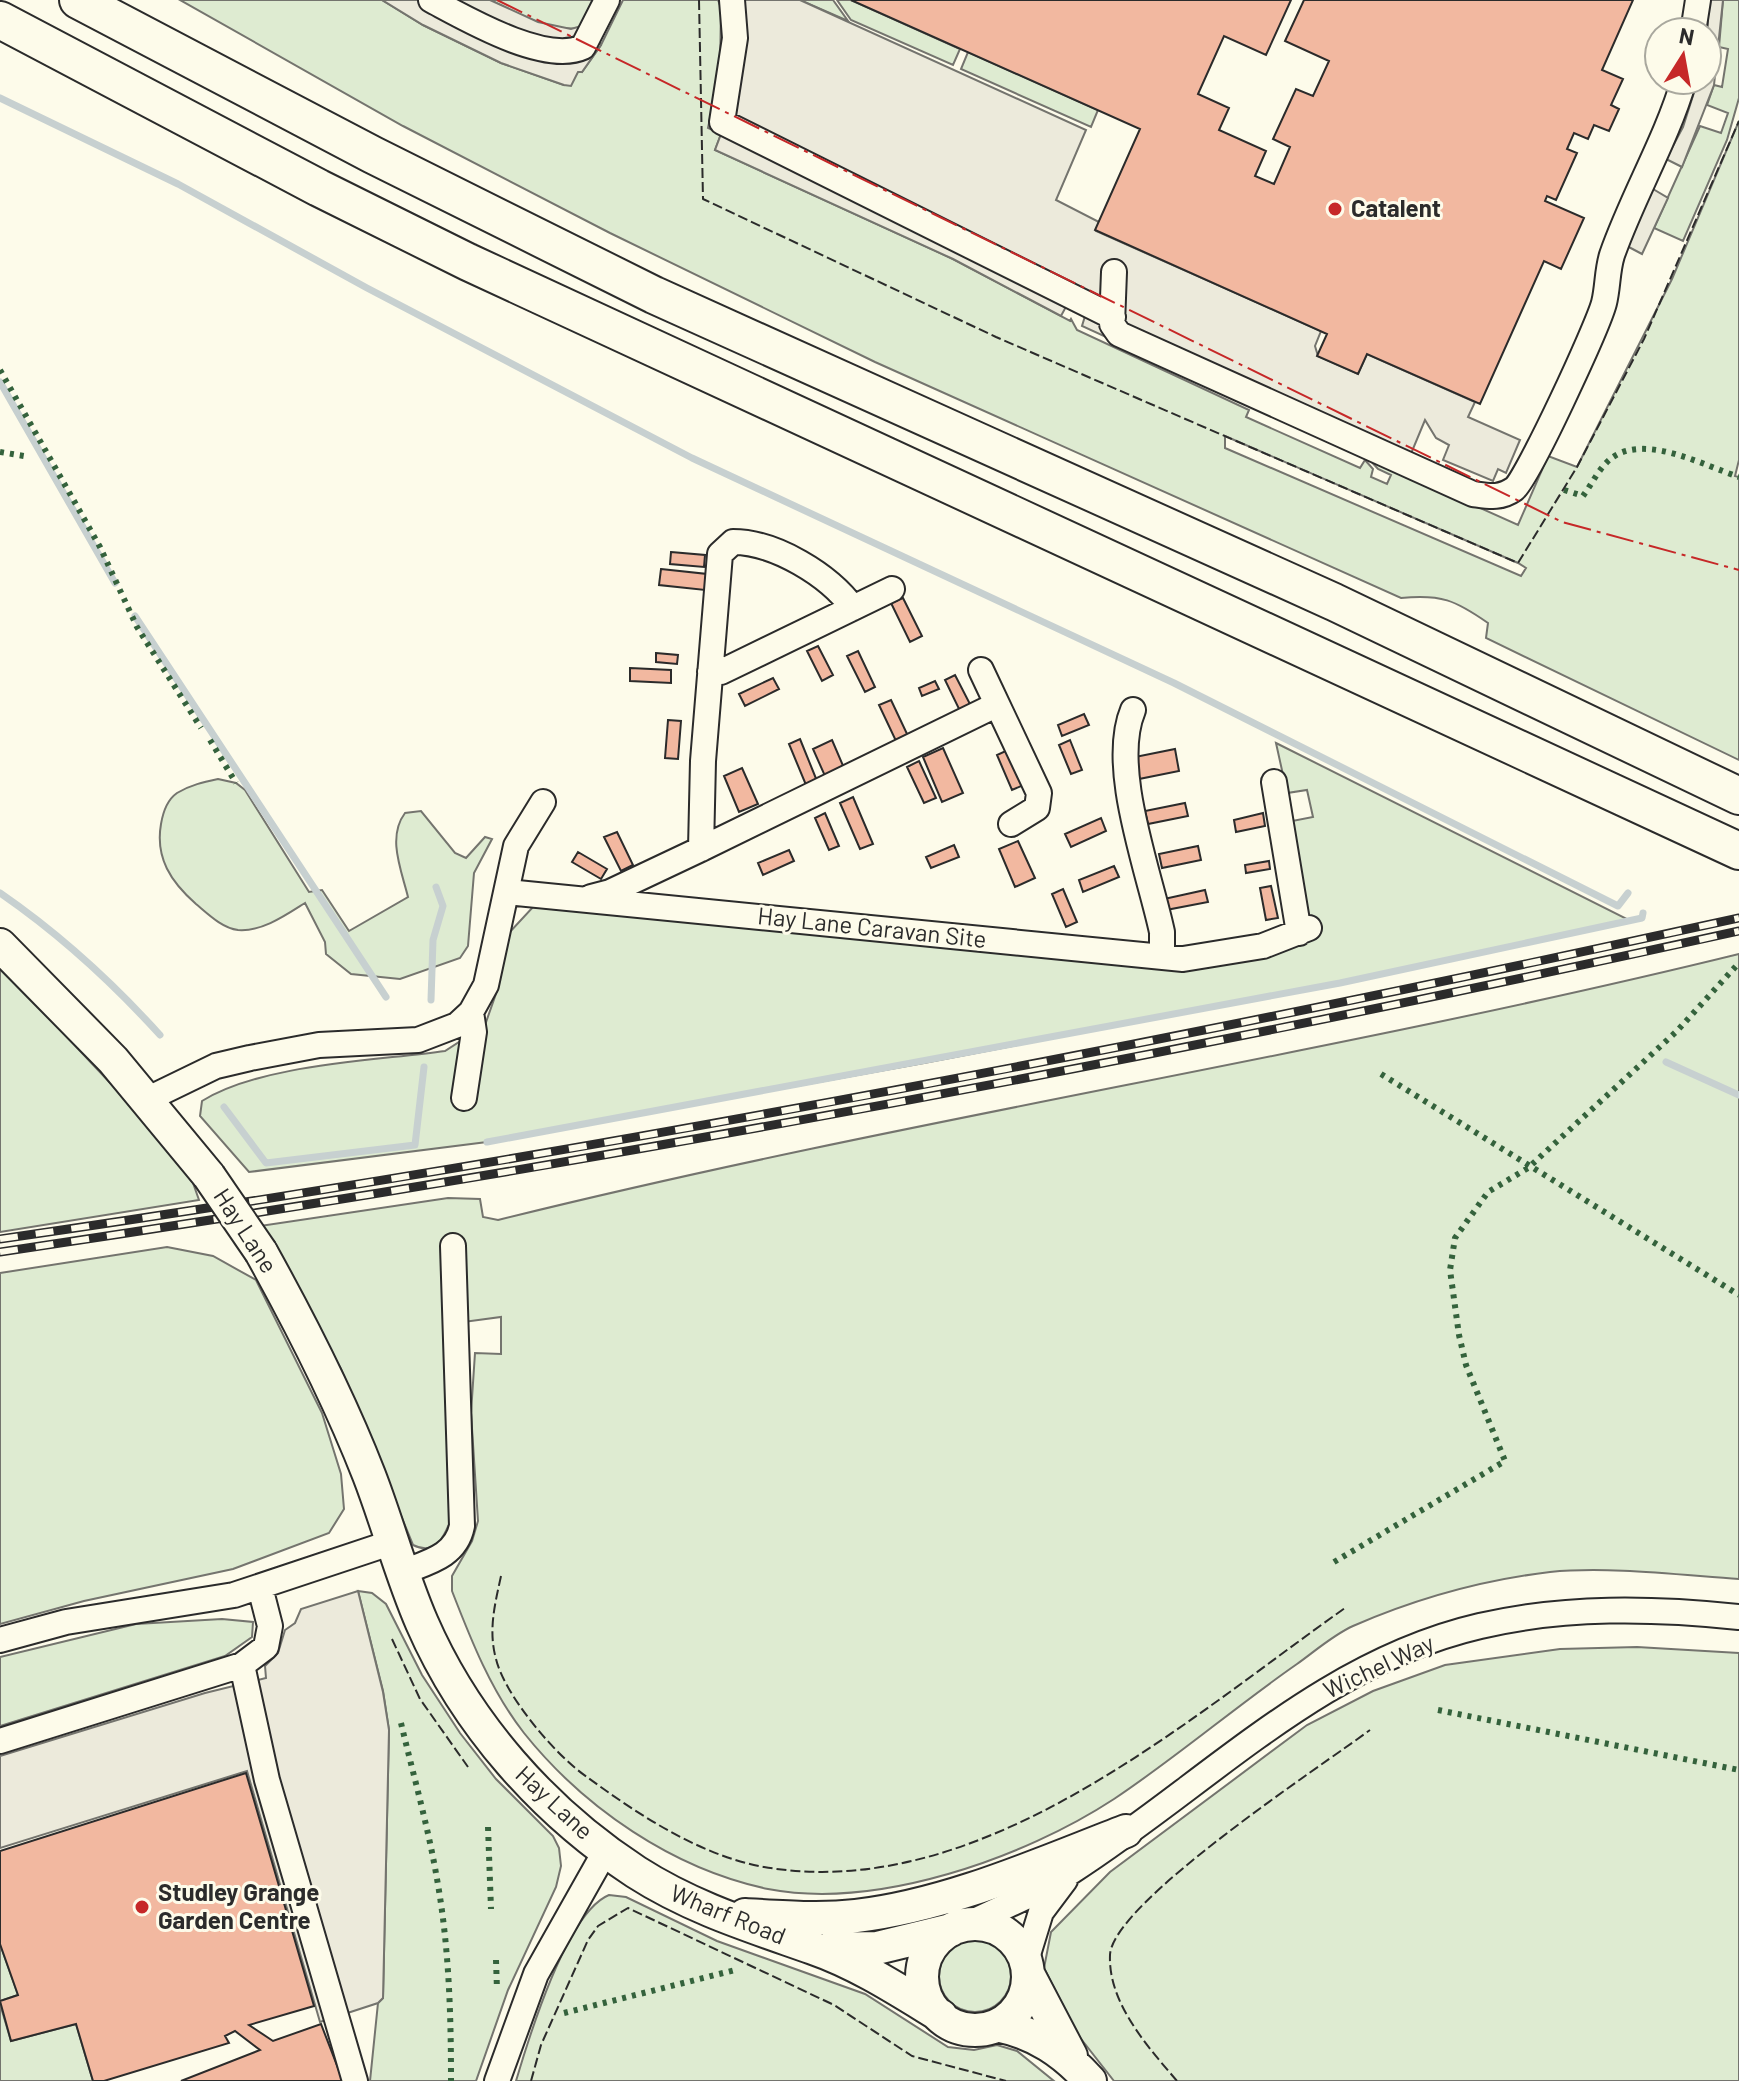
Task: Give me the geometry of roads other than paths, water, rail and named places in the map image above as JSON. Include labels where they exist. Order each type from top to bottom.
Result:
[{"type":"highway","points":[[78,0],[373,155],[654,295],[1334,602],[1739,796]]},
{"type":"highway","points":[[132,0],[224,55],[373,155]]},
{"type":"highway","points":[[0,20],[319,188],[482,268],[1739,851]]},
{"type":"main road","name":"Hay Lane","points":[[0,945],[76,1020],[148,1099],[209,1176],[261,1252],[346,1421],[434,1648],[489,1736],[551,1804],[606,1850]]},
{"type":"main road","points":[[710,1913],[807,1918],[877,1913],[972,1887],[1126,1831]]},
{"type":"main road","name":"Wharf Road","points":[[606,1850],[669,1892],[710,1913],[813,1948],[871,1975],[941,2016],[971,2029],[997,2025],[1036,2036],[1083,2073]]},
{"type":"main road","name":"Wharf Road","points":[[813,1948],[877,1948],[978,1924],[998,1929],[1015,1942],[1083,2073]]},
{"type":"main road","points":[[941,2016],[926,1994],[923,1968],[930,1949],[957,1928]]},
{"type":"main road","points":[[997,2025],[1022,2001],[1027,1968]]},
{"type":"street","points":[[431,0],[510,37],[543,49],[565,52],[583,47],[607,0]]},
{"type":"street","points":[[733,5],[735,38],[722,122],[1113,317]]},
{"type":"street","points":[[1114,272],[1112,324],[1119,334],[1473,494],[1496,497],[1516,488],[1593,331],[1604,305],[1611,258],[1668,133],[1679,96]]},
{"type":"street","points":[[701,849],[702,777],[718,563],[726,545],[754,544],[813,570],[838,588],[853,608]]},
{"type":"street","points":[[710,672],[721,672],[892,589]]},
{"type":"street","points":[[981,670],[1039,793],[1037,808],[1011,824]]},
{"type":"street","name":"Hay Lane Caravan Site","points":[[581,899],[610,892],[996,705]]},
{"type":"street","points":[[1133,710],[1125,734],[1125,766],[1162,932],[1162,957]]},
{"type":"street","name":"Hay Lane Caravan Site","points":[[507,892],[1162,957],[1202,957],[1263,946],[1304,930],[1274,782]]},
{"type":"street","points":[[148,1099],[216,1066],[319,1045],[418,1040],[446,1031],[471,1012],[486,985],[516,846],[543,802]]},
{"type":"street","points":[[464,1098],[474,1032],[471,1012]]},
{"type":"street","points":[[403,1572],[450,1552],[459,1541],[462,1526],[453,1246]]},
{"type":"street","points":[[0,1640],[66,1622],[189,1605],[260,1587],[393,1542]]},
{"type":"street","points":[[0,1741],[242,1665],[266,1647],[270,1626],[260,1587]]},
{"type":"street","name":"Wichel Way","points":[[957,1928],[1072,1872],[1317,1695],[1379,1662],[1430,1641],[1478,1626],[1539,1614],[1598,1610],[1739,1617]]},
{"type":"street","points":[[242,1665],[271,1794],[355,2081]]},
{"type":"street","name":"Hay Lane","points":[[497,2081],[536,1974],[606,1850]]},
{"type":"street","name":"Wichel Way","points":[[1027,1968],[1041,1912],[1072,1872]]},
{"type":"waterway","points":[[0,98],[178,184],[367,288],[692,458],[1174,683],[1618,906],[1628,893]]},
{"type":"waterway","points":[[0,382],[115,583]]},
{"type":"waterway","points":[[135,616],[386,997]]},
{"type":"waterway","points":[[431,1000],[433,940],[443,906],[436,887]]},
{"type":"waterway","points":[[0,893],[44,925],[84,960],[160,1035]]},
{"type":"waterway","points":[[487,1142],[1340,983],[1642,918],[1643,913]]},
{"type":"waterway","points":[[1666,1062],[1739,1095]]},
{"type":"waterway","points":[[224,1107],[266,1163],[415,1145],[424,1067]]},
{"type":"railway","points":[[0,1239],[437,1171],[872,1094],[1306,1010],[1739,918]]},
{"type":"railway","points":[[0,1252],[437,1183],[872,1107],[1306,1023],[1739,931]]},
{"type":"place","name":"Catalent","points":[[1335,209]]},
{"type":"place","name":"Studley Grange Garden Centre","points":[[142,1907]]}]
